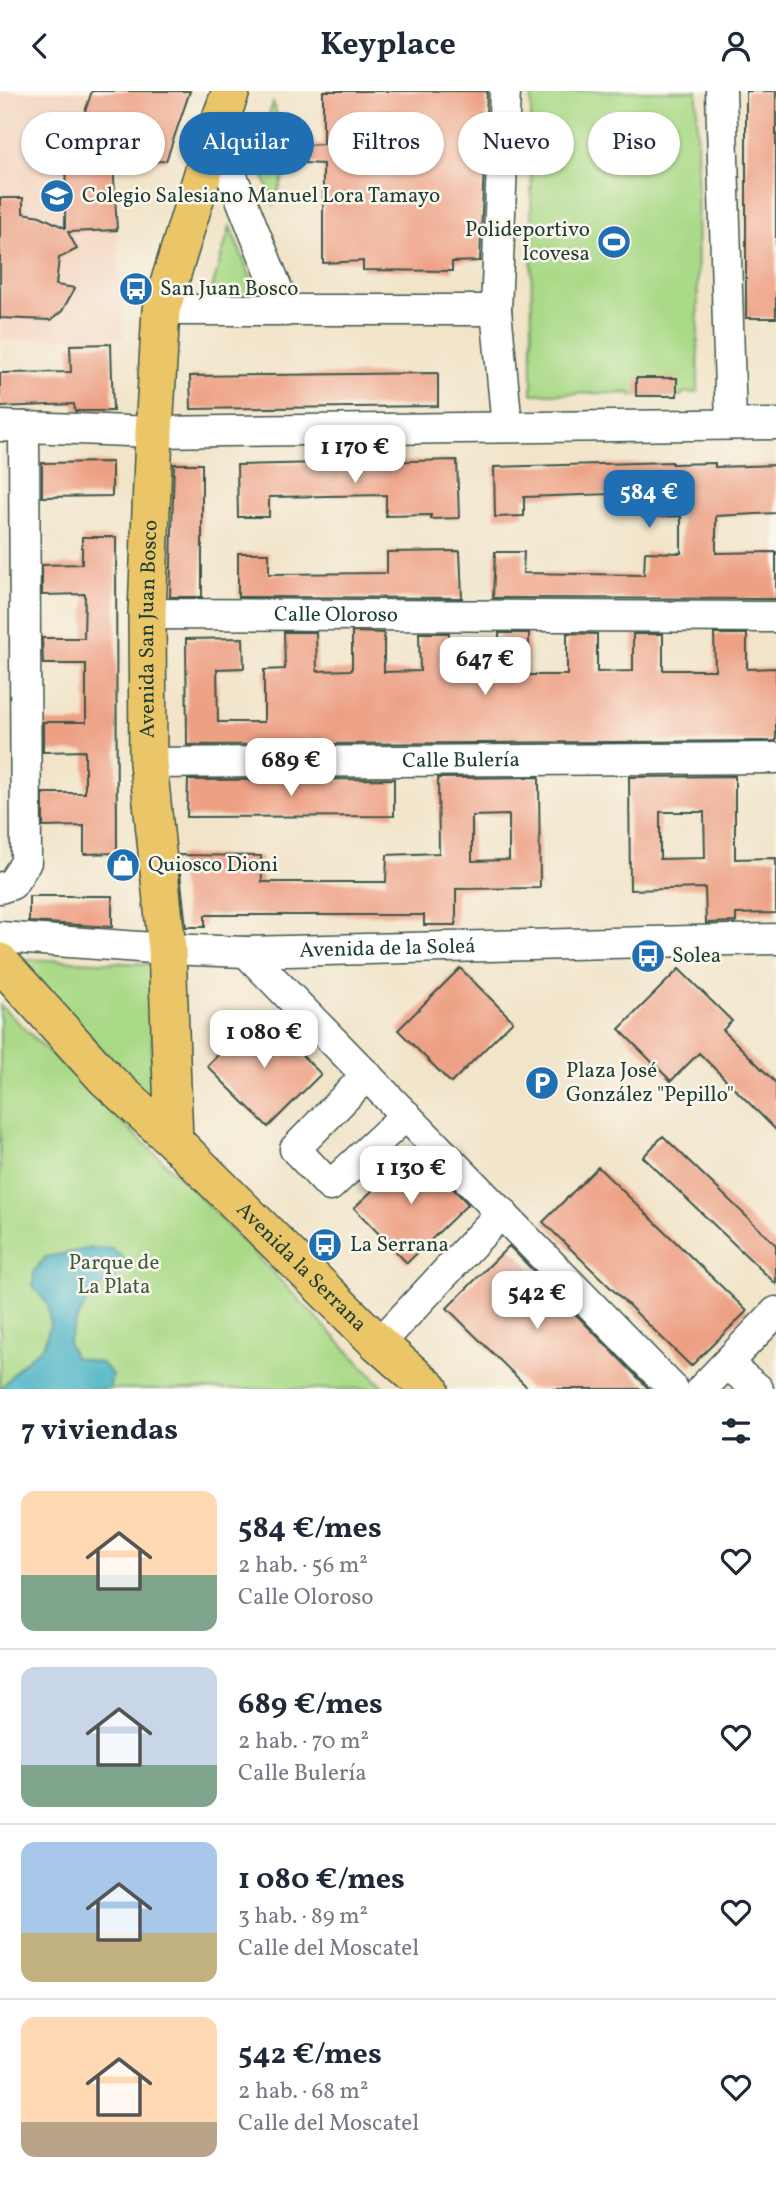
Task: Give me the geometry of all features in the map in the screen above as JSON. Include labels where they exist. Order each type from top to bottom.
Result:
[{"type":"main road","name":"Avenida San Juan Bosco","points":[[223,112],[230,91]]},
{"type":"main road","name":"Avenida San Juan Bosco","points":[[167,949],[148,763],[147,614],[154,432],[161,310],[202,175]]},
{"type":"main road","points":[[167,949],[174,1141]]},
{"type":"main road","name":"Avenida la Serrana","points":[[0,962],[106,1079],[174,1141],[379,1344],[430,1389]]},
{"type":"street","points":[[505,91],[496,310],[507,428]]},
{"type":"street","points":[[721,91],[731,425]]},
{"type":"street","points":[[231,175],[286,311]]},
{"type":"street","points":[[161,310],[496,310]]},
{"type":"street","points":[[0,888],[12,884],[26,862],[12,427],[154,432],[776,424]]},
{"type":"street","name":"Calle Oloroso","points":[[147,614],[776,617]]},
{"type":"street","name":"Calle Bulería","points":[[148,763],[776,758]]},
{"type":"street","name":"Avenida de la Soleá","points":[[0,937],[246,952],[776,939]]},
{"type":"street","points":[[246,952],[673,1389]]},
{"type":"street","points":[[367,1075],[295,1149],[330,1186],[405,1115]]},
{"type":"street","points":[[379,1344],[502,1212]]},
{"type":"street","points":[[702,1389],[776,1312]]},
{"type":"street","points":[[727,1364],[758,1389]]},
{"type":"shaded area","name":"Colegio Salesiano Manuel Lora Tamayo","points":[[0,91],[190,91],[183,112],[179,112],[179,123],[166,161],[165,112],[21,112],[21,175],[114,175],[124,338],[0,340]]},
{"type":"green space","name":"Polideportivo Icovesa","points":[[531,91],[697,91],[698,392],[682,393],[682,396],[632,396],[631,393],[532,394],[531,175],[574,175],[574,112],[531,112]]},
{"type":"green space","points":[[263,175],[284,175],[274,204]]},
{"type":"green space","points":[[230,227],[258,295],[210,295]]},
{"type":"green space","points":[[21,959],[151,964],[152,1105]]},
{"type":"green space","name":"Parque de La Plata","points":[[0,1005],[191,1188],[385,1389],[0,1389]]},
{"type":"water","points":[[92,1248],[112,1249],[124,1258],[123,1271],[113,1281],[100,1287],[88,1300],[68,1343],[74,1357],[101,1363],[112,1374],[110,1389],[0,1389],[21,1365],[44,1345],[50,1325],[48,1305],[33,1286],[34,1271],[46,1257]]},
{"type":"building","points":[[92,91],[190,91],[183,112],[179,112],[179,123],[166,161],[165,112],[85,112]]},
{"type":"building","points":[[323,91],[487,91],[486,112],[458,112],[458,175],[484,175],[480,261],[452,262],[452,271],[363,270],[363,261],[323,263],[323,164],[314,164],[314,145],[323,144]]},
{"type":"building","points":[[746,91],[776,91],[776,318],[746,318]]},
{"type":"building","points":[[66,175],[114,175],[117,230],[68,232],[77,249],[59,258],[56,285],[75,288],[62,311],[51,320],[0,318],[0,198],[23,198],[23,213],[40,216],[65,228]]},
{"type":"building","points":[[111,344],[113,411],[75,411],[74,404],[0,407],[0,373],[71,372],[70,345]]},
{"type":"building","points":[[438,373],[438,406],[191,409],[190,376]]},
{"type":"building","points":[[636,378],[677,378],[677,396],[636,396]]},
{"type":"building","points":[[457,460],[459,518],[431,519],[431,515],[386,516],[386,495],[269,497],[269,517],[238,517],[237,465]]},
{"type":"building","points":[[112,462],[112,496],[42,497],[42,463]]},
{"type":"building","points":[[715,463],[715,467],[776,465],[776,513],[716,516],[716,553],[776,552],[776,599],[493,598],[495,552],[524,552],[523,573],[644,575],[645,552],[681,553],[681,516],[642,517],[642,493],[524,497],[524,516],[495,517],[494,467]]},
{"type":"building","points":[[174,464],[202,464],[202,597],[170,597]]},
{"type":"building","points":[[82,537],[116,537],[117,853],[84,854],[84,826],[43,827],[43,793],[85,793],[85,751],[43,752],[43,722],[86,722],[86,664],[43,664],[42,638],[84,638],[85,594],[42,595],[42,565],[82,564]]},
{"type":"building","points":[[460,551],[462,598],[238,597],[238,553],[269,553],[269,574],[387,573],[387,552]]},
{"type":"building","points":[[284,632],[316,632],[317,671],[352,670],[352,632],[384,633],[384,672],[420,671],[419,633],[449,633],[450,671],[499,670],[499,633],[529,633],[529,675],[567,675],[567,633],[597,634],[597,672],[633,671],[633,634],[663,634],[663,670],[715,670],[714,634],[747,634],[747,669],[776,668],[776,741],[187,745],[186,639],[243,638],[244,668],[217,669],[218,722],[264,722],[264,670],[285,669]]},
{"type":"building","points":[[735,776],[735,859],[776,858],[776,913],[736,914],[736,922],[706,923],[705,888],[630,890],[629,777]],"holes":[[[660,812],[704,812],[705,858],[660,859]]]},
{"type":"building","points":[[539,777],[540,888],[456,889],[456,925],[424,925],[424,915],[205,915],[205,927],[186,927],[178,855],[261,856],[262,882],[386,882],[387,855],[439,853],[438,778]],"holes":[[[509,815],[509,860],[472,861],[472,816]]]},
{"type":"building","points":[[394,779],[394,816],[187,817],[188,780]]},
{"type":"building","points":[[29,896],[112,896],[112,927],[29,922]]},
{"type":"building","points":[[460,968],[513,1021],[451,1083],[398,1030]]},
{"type":"building","points":[[679,969],[732,1021],[723,1030],[776,1083],[776,1130],[699,1053],[671,1081],[619,1029]]},
{"type":"building","points":[[259,1013],[321,1074],[268,1127],[207,1066]]},
{"type":"building","points":[[663,1136],[776,1245],[776,1284],[643,1157]]},
{"type":"building","points":[[415,1150],[468,1204],[407,1263],[354,1208]]},
{"type":"building","points":[[598,1167],[747,1311],[691,1366],[543,1222]]},
{"type":"building","points":[[509,1246],[649,1389],[529,1389],[447,1308]]},
{"type":"place","name":"Colegio Salesiano Manuel Lora Tamayo","points":[[57,196]]},
{"type":"place","name":"Polideportivo Icovesa","points":[[614,242]]},
{"type":"place","name":"San Juan Bosco","points":[[136,289]]},
{"type":"place","name":"Quiosco Dioni","points":[[123,865]]},
{"type":"place","name":"Solea","points":[[648,956]]},
{"type":"place","name":"Plaza José González \"Pepillo\"","points":[[542,1083]]},
{"type":"place","name":"La Serrana","points":[[325,1245]]}]
